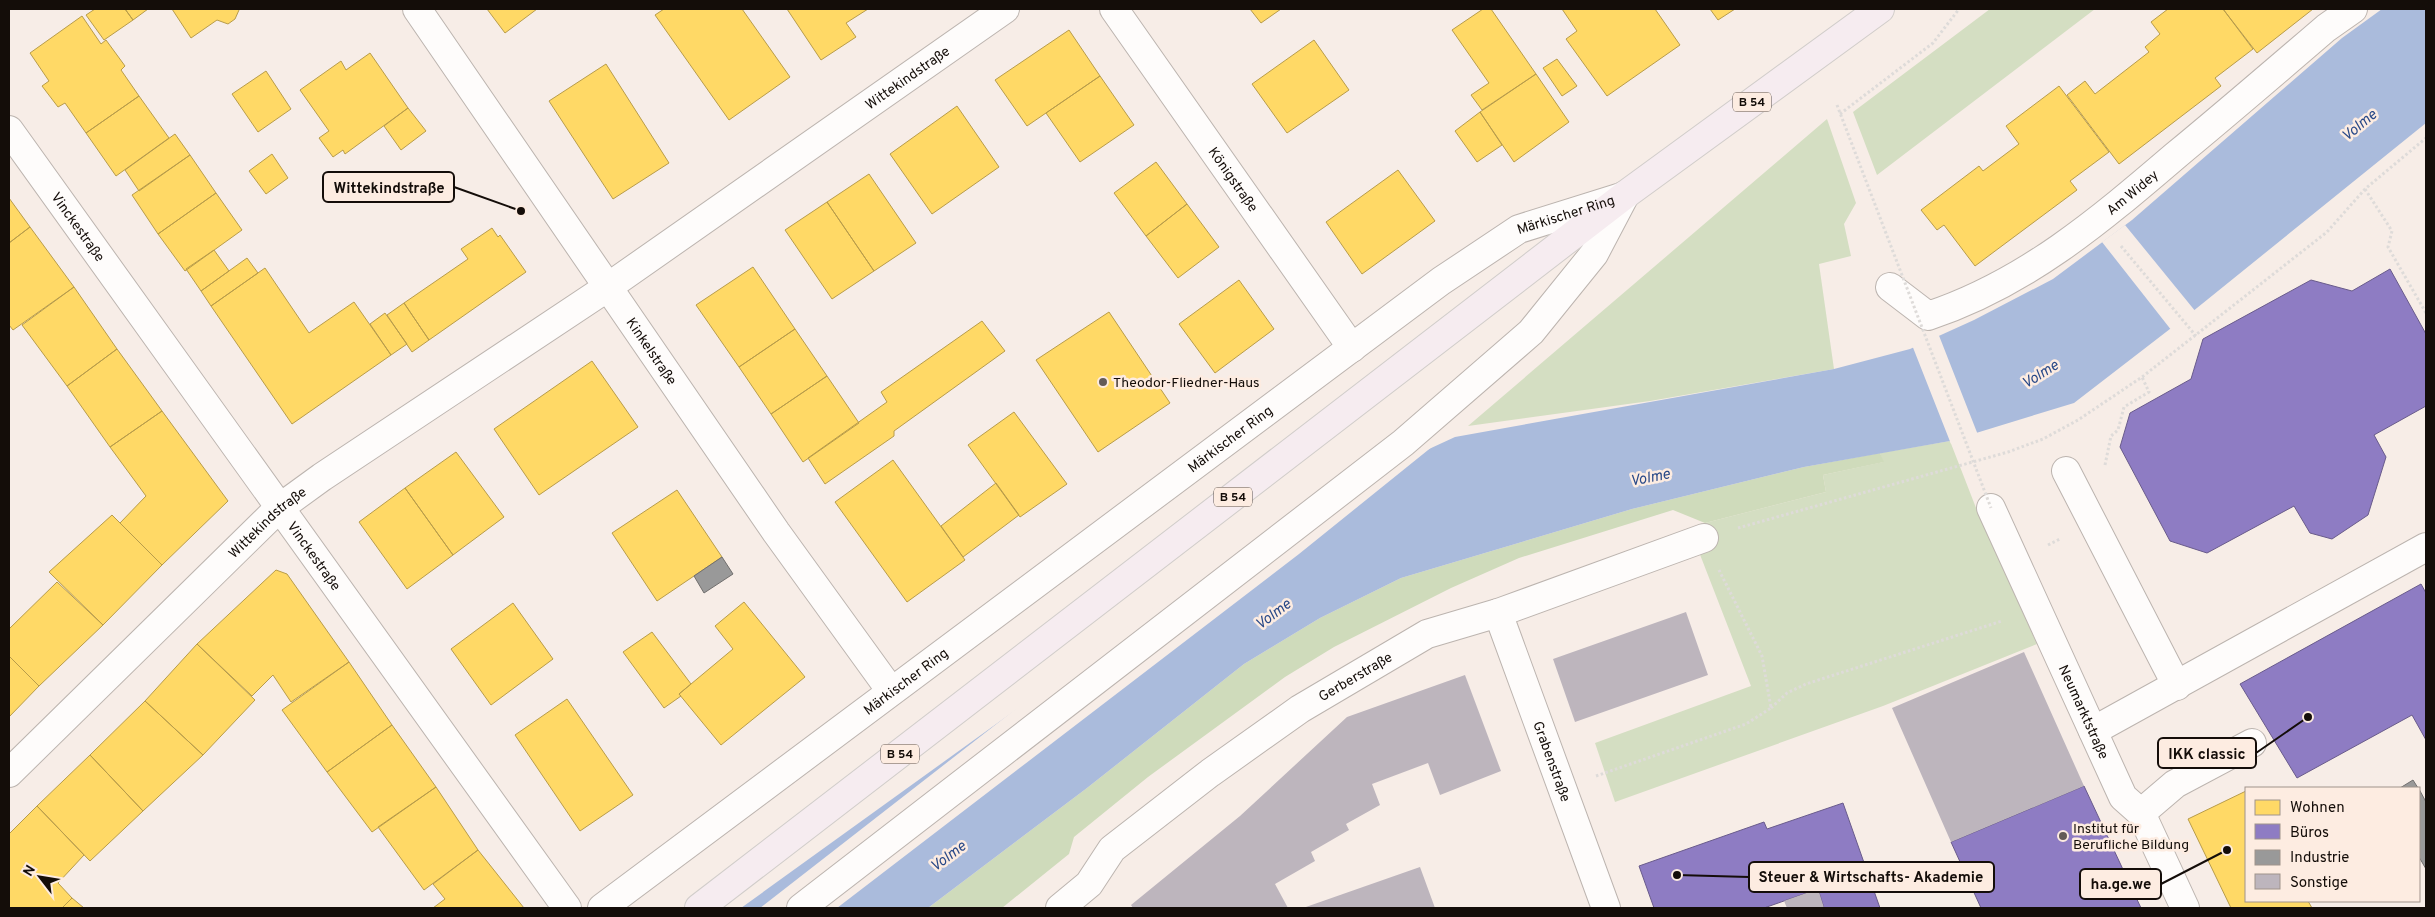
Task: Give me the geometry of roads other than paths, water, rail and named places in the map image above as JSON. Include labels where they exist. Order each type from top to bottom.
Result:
[{"type":"main road","name":"Märkischer Ring","points":[[1625,195],[1880,9]]},
{"type":"main road","name":"B 54","points":[[699,908],[1625,195]]},
{"type":"street","name":"Kinkelstraße","points":[[417,9],[776,532],[891,692]]},
{"type":"street","name":"Wittekindstraße","points":[[9,773],[278,509],[322,477],[608,287],[1006,9]]},
{"type":"street","name":"Königstraße","points":[[1114,9],[1352,348]]},
{"type":"street","name":"Am Widey","points":[[1890,287],[1928,316],[1951,308],[2023,274],[2101,219],[2326,28],[2353,9]]},
{"type":"street","name":"Vinckestraße","points":[[9,130],[278,509],[566,908]]},
{"type":"street","name":"Märkischer Ring","points":[[602,908],[1441,280],[1520,229],[1625,195]]},
{"type":"street","points":[[801,908],[1403,443],[1531,332],[1594,254],[1625,195]]},
{"type":"street","points":[[2066,471],[2177,686]]},
{"type":"street","name":"Neumarktstraße","points":[[1991,508],[2123,797],[2141,813],[2185,908]]},
{"type":"street","name":"Gerberstraße","points":[[1060,908],[1089,884],[1112,849],[1210,773],[1300,709],[1427,634],[1498,613],[1704,538]]},
{"type":"street","points":[[2093,731],[2426,547]]},
{"type":"street","name":"Grabenstraße","points":[[1498,613],[1606,908]]},
{"type":"street","points":[[2141,813],[2174,784],[2252,744]]},
{"type":"water","name":"Volme","points":[[2382,9],[2426,9],[2426,123],[2192,312],[2074,403],[1950,441],[1804,467],[1632,509],[1401,578],[1320,618],[1244,664],[1087,788],[928,908],[741,908],[1286,515],[1455,437],[1834,369],[1910,349],[1974,320],[2053,279],[2132,220],[2342,38]]},
{"type":"place","name":"Wittekindstraße","points":[[521,211]]},
{"type":"place","name":"Theodor-Fliedner-Haus","points":[[1103,382]]},
{"type":"place","name":"IKK classic","points":[[2308,717]]},
{"type":"place","name":"Institut für Berufliche Bildung","points":[[2063,836]]},
{"type":"place","name":"ha.ge.we","points":[[2227,850]]},
{"type":"place","name":"Steuer & Wirtschafts- Akademie","points":[[1677,875]]}]
